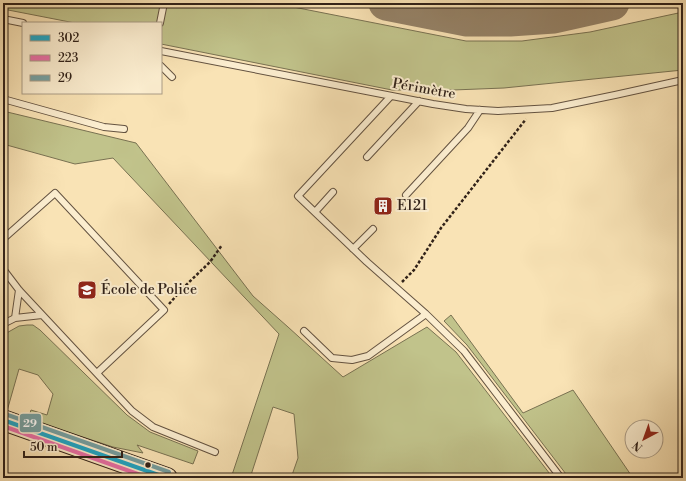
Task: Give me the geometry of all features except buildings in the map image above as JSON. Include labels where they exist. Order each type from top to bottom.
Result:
[{"type":"main road","points":[[4,420],[63,448],[130,472],[140,478]]},
{"type":"main road","points":[[4,420],[167,478]]},
{"type":"lane","points":[[160,22],[164,3]]},
{"type":"lane","points":[[3,19],[22,23]]},
{"type":"lane","name":"Périmètre","points":[[162,51],[419,101],[466,109],[498,111],[552,108],[683,80]]},
{"type":"lane","points":[[162,67],[172,77]]},
{"type":"lane","points":[[391,96],[298,196],[353,249],[426,314],[464,351],[561,478]]},
{"type":"lane","points":[[3,99],[104,128],[124,129]]},
{"type":"lane","points":[[367,157],[419,101]]},
{"type":"lane","points":[[406,195],[468,128],[480,110]]},
{"type":"lane","points":[[315,212],[333,192]]},
{"type":"lane","points":[[3,239],[55,193],[164,310],[97,373]]},
{"type":"lane","points":[[353,249],[373,229]]},
{"type":"lane","points":[[3,269],[19,290],[132,411],[153,427],[215,452]]},
{"type":"lane","points":[[15,318],[19,290]]},
{"type":"lane","points":[[304,331],[332,358],[352,360],[368,356],[426,314]]},
{"type":"lane","points":[[3,324],[15,318],[42,315]]},
{"type":"path","points":[[396,288],[414,270],[441,228],[533,109]]},
{"type":"path","points":[[164,310],[184,287],[210,262],[222,245]]},
{"type":"green space","points":[[3,3],[273,3],[466,41],[522,41],[590,32],[683,12],[683,70],[504,88],[392,90],[162,44],[162,22],[70,22],[3,9]]},
{"type":"green space","points":[[3,111],[136,143],[253,296],[343,377],[427,327],[456,352],[553,478],[291,478],[298,458],[294,414],[273,407],[251,475],[260,478],[231,478],[279,334],[113,158],[75,164],[3,144]]},
{"type":"green space","points":[[451,315],[523,413],[573,390],[633,478],[569,478],[467,345],[444,321]]},
{"type":"green space","points":[[33,325],[40,330],[127,415],[150,432],[198,451],[193,464],[137,445],[143,453],[113,447],[28,419],[31,410],[47,415],[53,394],[38,375],[19,369],[7,411],[3,410],[3,335],[19,326]]},
{"type":"taxiway","points":[[386,3],[467,19],[510,19],[554,16],[612,3]]},
{"type":"transit line","name":"29","points":[[5,414],[169,472]]},
{"type":"transit line","name":"302","points":[[3,420],[167,478]]},
{"type":"transit line","name":"223","points":[[3,426],[149,478]]},
{"type":"place","name":"E121","points":[[383,206]]},
{"type":"place","name":"École de Police","points":[[87,290]]}]
